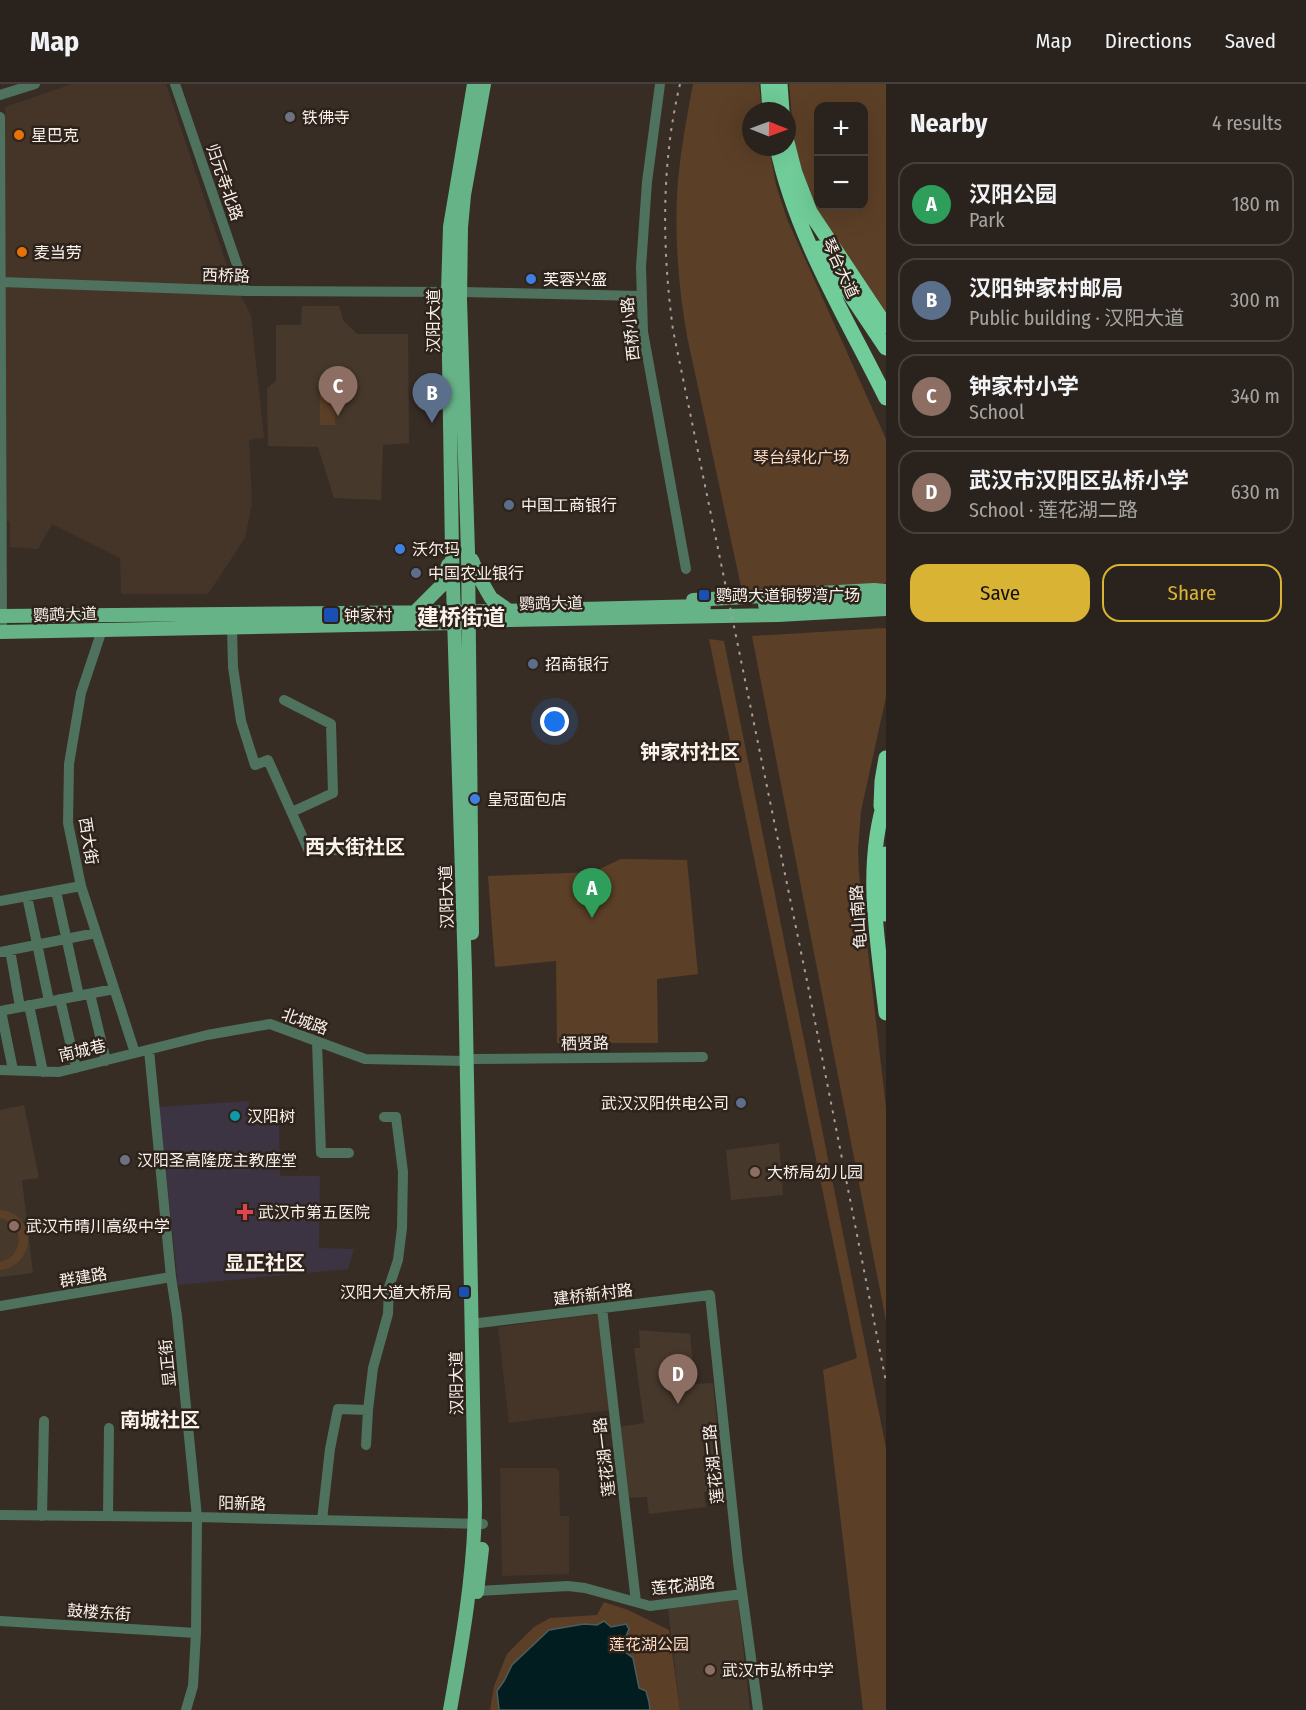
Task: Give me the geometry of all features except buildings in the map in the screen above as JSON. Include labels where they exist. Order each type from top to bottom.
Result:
[{"type":"highway","points":[[768,84],[769,102]]},
{"type":"highway","points":[[780,84],[781,102]]},
{"type":"highway","name":"琴台大道","points":[[779,156],[784,175],[825,280],[886,398]]},
{"type":"highway","name":"琴台大道","points":[[791,156],[810,212],[886,326]]},
{"type":"highway","points":[[801,221],[886,348]]},
{"type":"highway","points":[[880,818],[885,764]]},
{"type":"highway","points":[[880,818],[886,797]]},
{"type":"highway","name":"龟山南路","points":[[880,818],[875,845],[873,884],[886,1013]]},
{"type":"highway","name":"龟山南路","points":[[886,854],[886,928]]},
{"type":"main road","name":"汉阳大道","points":[[462,662],[469,617],[468,552],[450,226],[474,84]]},
{"type":"main road","name":"汉阳大道","points":[[458,1710],[481,1568],[462,662],[454,617],[452,552],[454,292],[462,216],[484,84]]},
{"type":"main road","points":[[452,552],[442,585],[415,618],[446,635],[462,662],[480,632],[509,615],[491,598],[478,577],[468,552]]},
{"type":"main road","points":[[653,612],[693,600],[886,591]]},
{"type":"main road","name":"鹦鹉大道","points":[[1,632],[232,628],[415,618],[653,612],[886,600]]},
{"type":"main road","name":"鹦鹉大道","points":[[653,612],[778,615],[886,610]]},
{"type":"main road","name":"鹦鹉大道","points":[[1,616],[415,618]]},
{"type":"main road","name":"汉阳大道","points":[[450,1710],[474,1539],[479,1524],[479,1323],[470,1060]]},
{"type":"street","points":[[0,95],[35,84]]},
{"type":"street","name":"归元寺北路","points":[[175,84],[246,291]]},
{"type":"street","name":"西桥小路","points":[[660,84],[646,182],[641,296],[643,332],[686,569]]},
{"type":"street","points":[[0,117],[1,632]]},
{"type":"street","name":"西桥路","points":[[2,282],[246,291],[641,296]]},
{"type":"street","points":[[232,628],[232,667],[241,721],[255,765],[268,760],[308,849],[392,851]]},
{"type":"street","name":"西大街","points":[[102,630],[81,693],[69,764],[69,823],[81,886],[135,1053]]},
{"type":"street","points":[[284,700],[331,723],[333,793],[292,812]]},
{"type":"street","points":[[0,901],[81,886]]},
{"type":"street","points":[[56,891],[66,939],[106,1060]]},
{"type":"street","points":[[27,896],[37,945],[76,1068]]},
{"type":"street","points":[[43,1072],[25,1006],[3,951],[96,933]]},
{"type":"street","points":[[13,1070],[0,1011],[114,989]]},
{"type":"street","name":"北城路","points":[[135,1053],[207,1035],[270,1024],[365,1059],[470,1060]]},
{"type":"street","points":[[317,1042],[321,1153],[349,1153]]},
{"type":"street","name":"显正街","points":[[149,1050],[154,1154],[177,1316],[197,1517],[193,1686],[186,1710]]},
{"type":"street","name":"南城巷","points":[[0,1070],[59,1072],[135,1053]]},
{"type":"street","name":"栖贤路","points":[[470,1060],[703,1057]]},
{"type":"street","points":[[366,1445],[373,1368],[388,1314],[389,1287],[398,1260],[402,1228],[403,1172],[396,1117],[384,1117]]},
{"type":"street","name":"群建路","points":[[0,1306],[171,1277]]},
{"type":"street","name":"建桥新村路","points":[[479,1323],[710,1295]]},
{"type":"street","name":"莲花湖二路","points":[[710,1295],[742,1594]]},
{"type":"street","name":"莲花湖一路","points":[[602,1308],[636,1602]]},
{"type":"street","points":[[322,1520],[330,1449],[338,1409],[368,1410]]},
{"type":"street","points":[[42,1516],[44,1421]]},
{"type":"street","points":[[108,1516],[109,1428]]},
{"type":"street","name":"阳新路","points":[[0,1515],[479,1524]]},
{"type":"street","name":"莲花湖路","points":[[477,1591],[568,1586],[585,1588],[650,1606],[742,1594]]},
{"type":"street","points":[[742,1594],[758,1710]]},
{"type":"street","name":"鼓楼东街","points":[[0,1621],[196,1633]]},
{"type":"shaded area","points":[[72,84],[166,84],[230,275],[251,315],[264,438],[249,440],[252,503],[245,538],[208,594],[121,594],[120,558],[52,524],[38,549],[10,547],[10,521],[0,521],[5,107]]},
{"type":"shaded area","points":[[302,306],[339,306],[343,320],[357,334],[408,334],[409,443],[383,445],[381,500],[334,498],[318,447],[268,446],[267,388],[276,381],[276,325],[301,325]]},
{"type":"shaded area","name":"武汉市第五医院","points":[[249,1101],[250,1122],[279,1122],[280,1176],[320,1176],[319,1248],[354,1249],[348,1269],[178,1285],[159,1107]]},
{"type":"shaded area","name":"武汉市晴川高级中学","points":[[24,1105],[39,1178],[22,1180],[33,1273],[0,1277],[0,1110]]},
{"type":"shaded area","name":"大桥局幼儿园","points":[[779,1143],[783,1195],[731,1200],[726,1150]]},
{"type":"shaded area","points":[[598,1314],[610,1410],[509,1423],[498,1327]]},
{"type":"shaded area","points":[[639,1330],[690,1334],[695,1384],[713,1383],[724,1490],[704,1492],[706,1507],[649,1514],[647,1497],[627,1498],[619,1427],[644,1423],[634,1348],[640,1348]]},
{"type":"shaded area","points":[[500,1468],[555,1468],[559,1471],[560,1516],[569,1516],[569,1574],[502,1576]]},
{"type":"shaded area","name":"武汉市弘桥中学","points":[[738,1599],[750,1710],[680,1710],[668,1609]]},
{"type":"green space","name":"琴台绿化广场","points":[[693,84],[759,84],[761,102],[742,102],[742,156],[771,156],[776,185],[787,219],[886,439],[886,582],[881,586],[742,591],[687,336],[681,297],[676,219],[682,144]]},
{"type":"green space","points":[[789,84],[886,84],[886,313],[817,210],[868,210],[868,102],[814,102],[814,202],[796,148],[796,102],[791,102]]},
{"type":"green space","points":[[320,394],[335,394],[335,425],[320,425]]},
{"type":"green space","points":[[886,629],[886,697],[861,811],[858,850],[886,1108],[886,1321],[752,636]]},
{"type":"green space","points":[[709,639],[724,641],[886,1448],[886,1710],[863,1710],[823,1370],[857,1358]]},
{"type":"green space","points":[[621,859],[687,860],[698,974],[657,979],[658,1043],[557,1043],[556,961],[495,967],[488,876],[593,872]]},
{"type":"green space","points":[[0,1210],[12,1213],[21,1220],[28,1239],[21,1259],[12,1266],[0,1270],[0,1262],[8,1259],[14,1253],[19,1240],[14,1227],[8,1221],[0,1218]]},
{"type":"green space","name":"莲花湖公园","points":[[604,1602],[628,1610],[669,1630],[680,1710],[650,1710],[649,1701],[639,1688],[633,1658],[624,1651],[623,1643],[629,1629],[626,1624],[611,1627],[584,1624],[512,1665],[497,1691],[499,1710],[490,1710],[494,1686],[507,1654],[534,1627],[550,1618],[597,1615]]},
{"type":"water","points":[[604,1621],[611,1627],[626,1624],[629,1629],[623,1643],[624,1651],[633,1658],[639,1688],[646,1691],[650,1710],[499,1710],[497,1691],[512,1665],[549,1630],[584,1624],[597,1625]]},
{"type":"railway","points":[[680,84],[669,145],[665,206],[665,237],[673,330],[808,986],[886,1382]]},
{"type":"place","name":"铁佛寺","points":[[290,117]]},
{"type":"place","name":"星巴克","points":[[19,135]]},
{"type":"place","name":"麦当劳","points":[[22,252]]},
{"type":"place","name":"芙蓉兴盛","points":[[531,279]]},
{"type":"place","name":"钟家村小学","points":[[338,416]]},
{"type":"place","name":"汉阳钟家村邮局","points":[[432,423]]},
{"type":"place","name":"中国工商银行","points":[[509,505]]},
{"type":"place","name":"沃尔玛","points":[[400,549]]},
{"type":"place","name":"中国农业银行","points":[[416,573]]},
{"type":"place","name":"鹦鹉大道铜锣湾广场","points":[[704,595]]},
{"type":"place","name":"钟家村","points":[[331,615]]},
{"type":"place","name":"招商银行","points":[[533,664]]},
{"type":"place","name":"皇冠面包店","points":[[475,799]]},
{"type":"place","name":"汉阳公园","points":[[592,918]]},
{"type":"place","name":"武汉汉阳供电公司","points":[[741,1103]]},
{"type":"place","name":"汉阳树","points":[[235,1116]]},
{"type":"place","name":"汉阳圣高隆庞主教座堂","points":[[125,1160]]},
{"type":"place","name":"大桥局幼儿园","points":[[755,1172]]},
{"type":"place","name":"武汉市第五医院","points":[[245,1212]]},
{"type":"place","name":"武汉市晴川高级中学","points":[[14,1226]]},
{"type":"place","name":"汉阳大道大桥局","points":[[464,1292]]},
{"type":"place","name":"武汉市汉阳区弘桥小学","points":[[678,1404]]},
{"type":"place","name":"武汉市弘桥中学","points":[[710,1670]]},
{"type":"district","name":"建桥街道","points":[[461,617]]},
{"type":"district","name":"钟家村社区","points":[[690,752]]},
{"type":"district","name":"西大街社区","points":[[355,847]]},
{"type":"district","name":"显正社区","points":[[265,1263]]},
{"type":"district","name":"南城社区","points":[[160,1420]]}]
